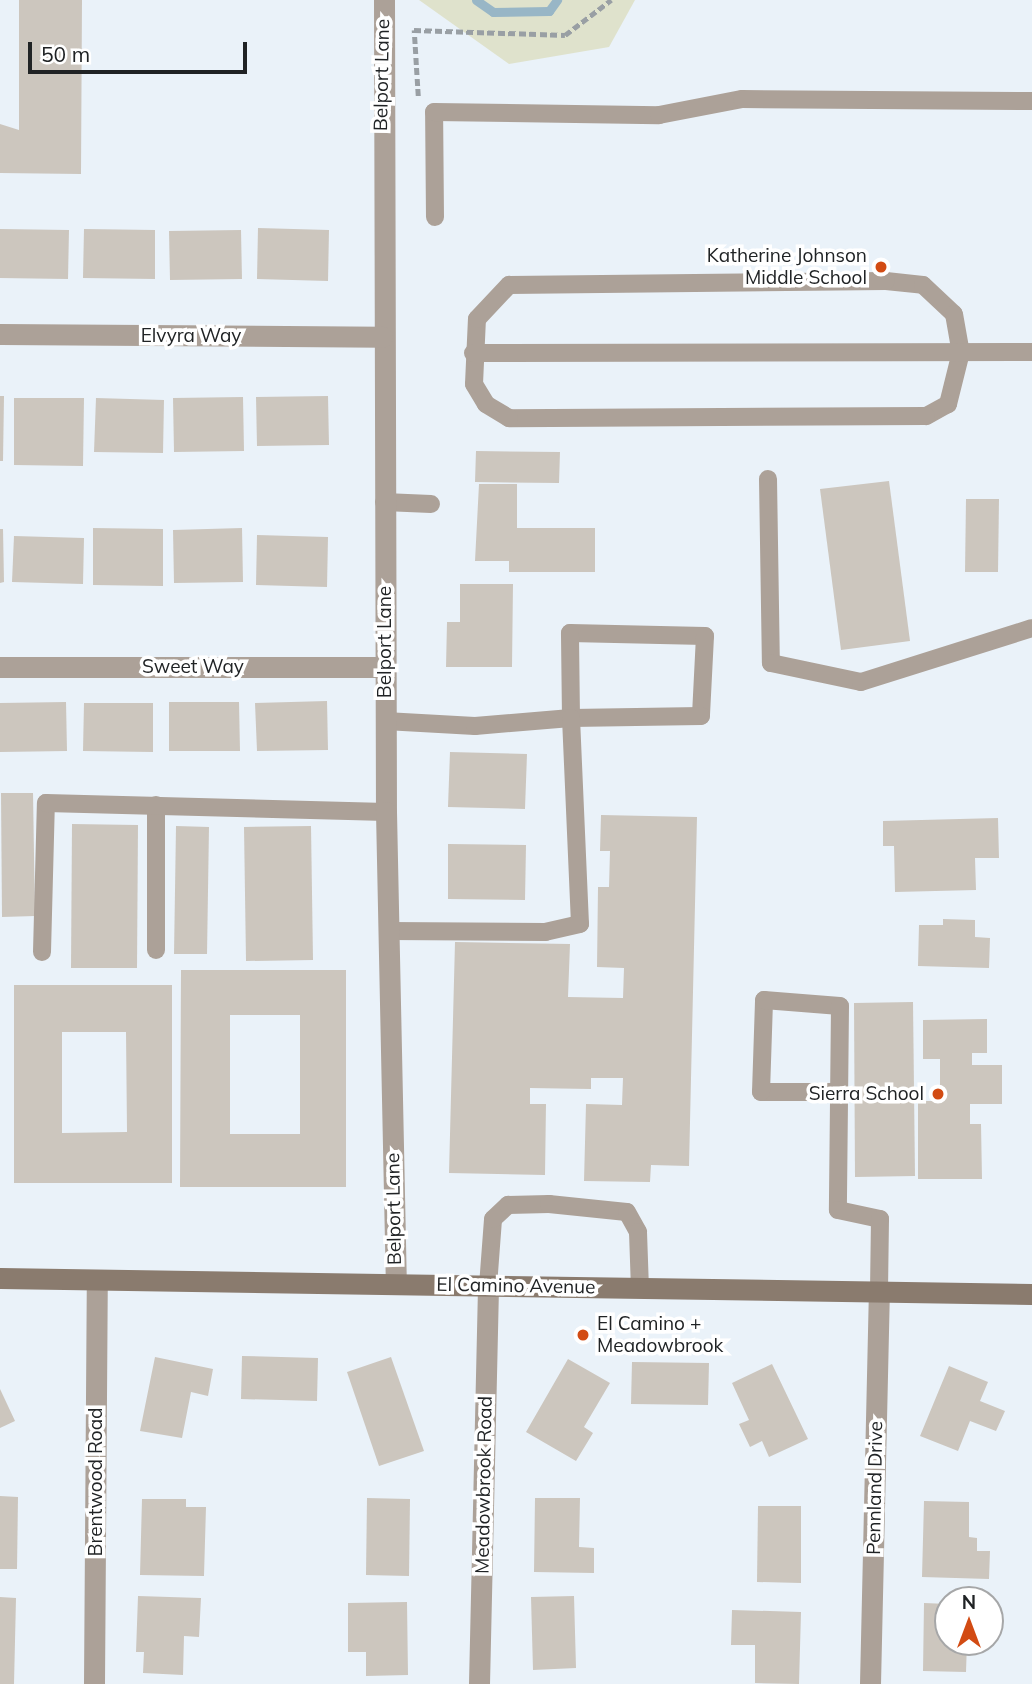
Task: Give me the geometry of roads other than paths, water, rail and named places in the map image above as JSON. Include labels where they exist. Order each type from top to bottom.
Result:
[{"type":"main road","name":"El Camino Avenue","points":[[0,1278],[1032,1294]]},
{"type":"street","name":"Belport Lane","points":[[384,0],[382,337],[385,721],[396,1284]]},
{"type":"street","name":"Elvyra Way","points":[[0,334],[382,337]]},
{"type":"street","name":"Sweet Way","points":[[0,667],[385,667]]},
{"type":"street","name":"Brentwood Road","points":[[94,1684],[97,1280]]},
{"type":"street","name":"Meadowbrook Road","points":[[479,1684],[488,1286]]},
{"type":"street","name":"Pennland Drive","points":[[870,1684],[880,1292]]},
{"type":"lane","points":[[435,217],[434,112],[659,115],[742,99],[1032,101]]},
{"type":"lane","points":[[886,281],[922,285],[954,314],[961,352],[948,404],[926,416],[509,418],[486,404],[474,384],[473,354],[477,319],[509,285],[886,281]]},
{"type":"lane","points":[[473,354],[1032,352]]},
{"type":"lane","points":[[768,479],[771,663],[861,682],[1032,628]]},
{"type":"lane","points":[[384,502],[431,504]]},
{"type":"lane","points":[[385,721],[475,726],[571,718],[701,716],[705,636],[570,633],[571,718],[580,924],[545,932],[388,931]]},
{"type":"lane","points":[[42,952],[46,803],[386,811]]},
{"type":"lane","points":[[156,805],[156,950]]},
{"type":"lane","points":[[839,1092],[761,1093],[764,1000],[840,1006],[838,1210],[880,1219],[880,1292]]},
{"type":"lane","points":[[488,1286],[493,1219],[508,1205],[549,1204],[627,1212],[638,1232],[640,1288]]},
{"type":"waterway","points":[[476,0],[493,12],[549,11],[557,0]]},
{"type":"place","name":"Katherine Johnson Middle School","points":[[881,267]]},
{"type":"place","name":"Sierra School","points":[[938,1094]]},
{"type":"place","name":"El Camino + Meadowbrook","points":[[583,1335]]}]
